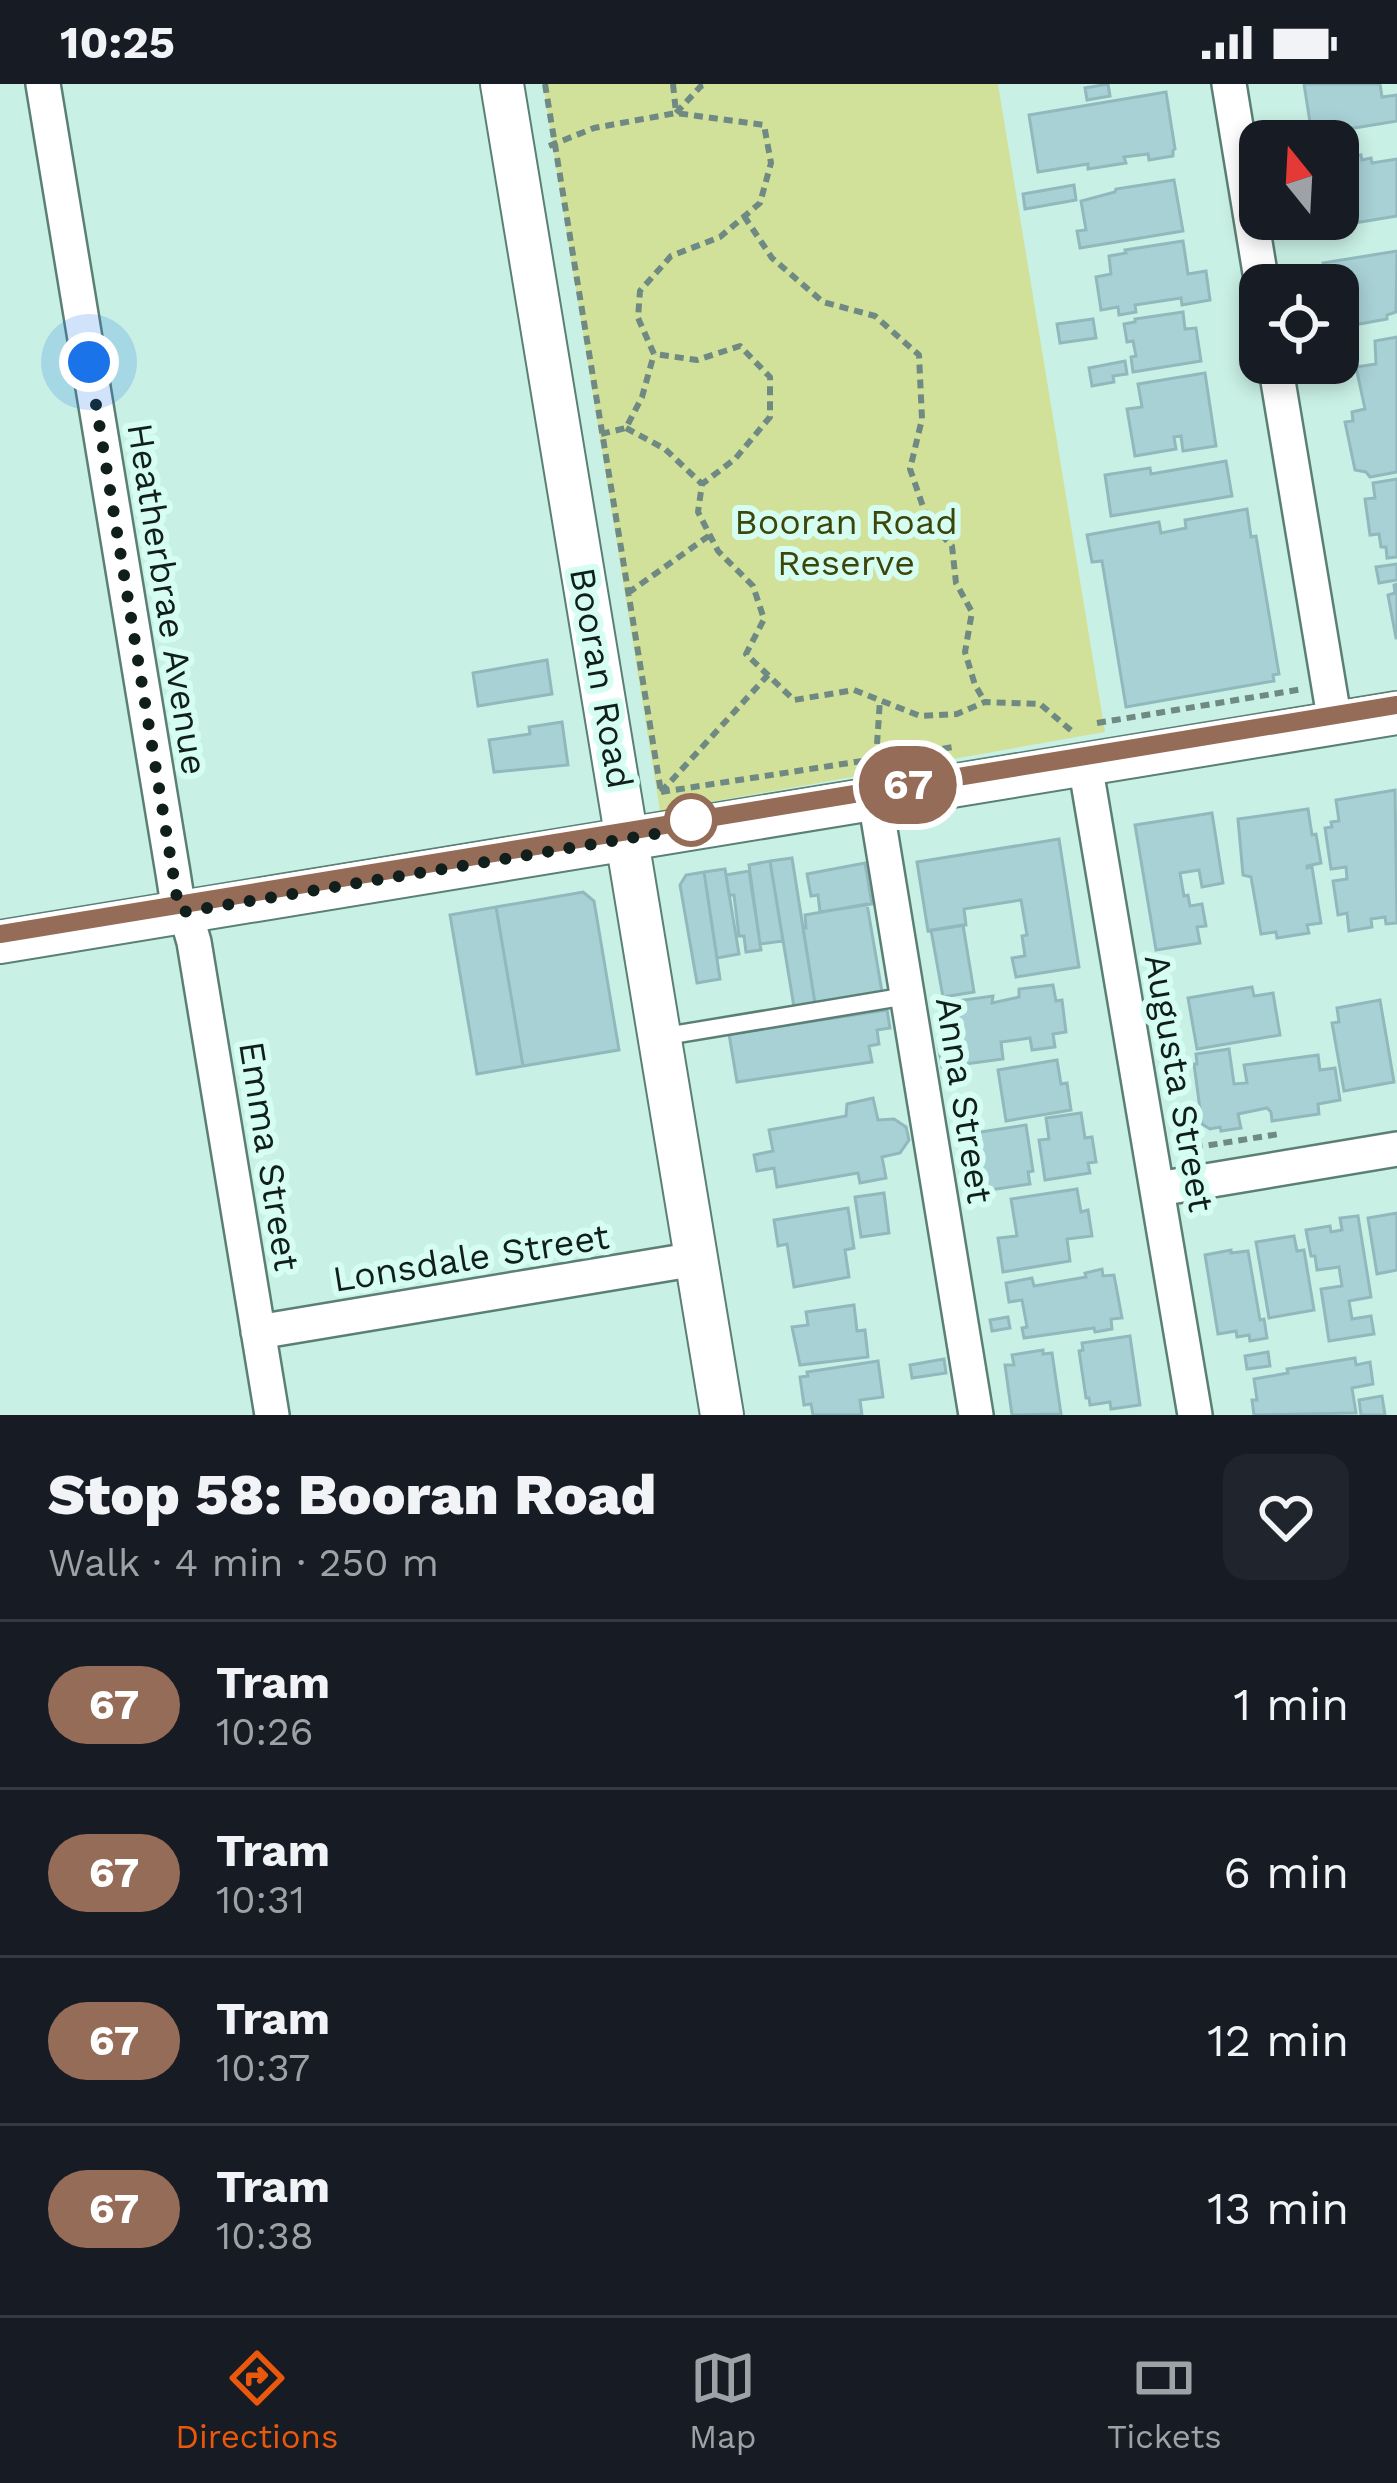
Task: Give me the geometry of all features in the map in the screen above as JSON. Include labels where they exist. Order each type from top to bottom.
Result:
[{"type":"street","name":"Heatherbrae Avenue","points":[[43,84],[178,905],[183,912]]},
{"type":"street","name":"Booran Road","points":[[502,84],[514,160],[581,438],[628,838],[722,1415]]},
{"type":"street","points":[[1229,84],[1259,264]]},
{"type":"street","points":[[1279,384],[1332,704]]},
{"type":"street","points":[[0,942],[628,838],[875,778],[1332,704],[1397,713]]},
{"type":"street","name":"Augusta Street","points":[[1078,746],[1195,1415]]},
{"type":"street","name":"Anna Street","points":[[875,778],[976,1415]]},
{"type":"street","name":"Emma Street","points":[[183,912],[194,942],[272,1415]]},
{"type":"street","points":[[1158,1189],[1397,1149]]},
{"type":"street","name":"Lonsdale Street","points":[[258,1333],[696,1259]]},
{"type":"lane","points":[[659,1037],[908,996]]},
{"type":"path","points":[[544,84],[554,144],[581,438],[627,593],[661,793]]},
{"type":"path","points":[[673,84],[676,113]]},
{"type":"path","points":[[676,113],[708,84]]},
{"type":"path","points":[[514,160],[594,128],[676,113],[764,125],[771,163],[760,202],[720,237],[670,256],[640,291],[638,317],[653,354],[642,398],[626,428]]},
{"type":"path","points":[[744,217],[772,258],[824,302],[875,316],[919,355],[922,419],[910,469],[928,521],[952,546],[956,583],[972,612],[965,652],[974,685],[985,703]]},
{"type":"path","points":[[653,354],[698,360],[740,346],[770,377],[770,418],[735,459],[701,484],[698,512],[718,551],[753,586],[764,619],[746,654],[794,700],[854,690],[920,716],[957,714],[985,703],[1040,704],[1078,746]]},
{"type":"path","points":[[581,438],[626,428],[665,449],[701,484]]},
{"type":"path","points":[[627,593],[710,535]]},
{"type":"path","points":[[661,793],[767,675]]},
{"type":"path","points":[[875,778],[880,700]]},
{"type":"path","points":[[1050,732],[1078,746],[1332,704]]},
{"type":"path","points":[[661,793],[875,778],[963,745]]},
{"type":"green space","name":"Booran Road Reserve","points":[[543,84],[998,84],[1105,732],[660,811]]},
{"type":"building","points":[[1108,84],[1110,96],[1087,100],[1085,88]]},
{"type":"building","points":[[1304,84],[1380,84],[1382,97],[1397,95],[1397,121],[1359,127],[1359,120],[1310,120]]},
{"type":"building","points":[[1166,92],[1173,156],[1149,160],[1148,154],[1124,157],[1126,163],[1038,172],[1029,115]]},
{"type":"building","points":[[1359,155],[1362,160],[1371,158],[1372,163],[1397,159],[1397,216],[1359,222]]},
{"type":"building","points":[[1174,180],[1183,231],[1080,248],[1077,231],[1086,230],[1081,201],[1116,189]]},
{"type":"building","points":[[1074,185],[1076,200],[1025,209],[1023,194]]},
{"type":"building","points":[[1183,241],[1188,274],[1206,271],[1210,300],[1182,305],[1181,298],[1135,305],[1136,312],[1119,315],[1118,307],[1101,310],[1096,277],[1111,274],[1109,256]]},
{"type":"building","points":[[1397,251],[1396,312],[1387,319],[1359,324],[1359,264],[1323,263]]},
{"type":"building","points":[[1183,312],[1185,329],[1196,328],[1201,361],[1133,372],[1131,357],[1136,356],[1124,324]]},
{"type":"building","points":[[1093,319],[1096,338],[1060,343],[1057,324]]},
{"type":"building","points":[[1397,337],[1397,472],[1370,477],[1355,470],[1345,422],[1353,421],[1352,412],[1365,409],[1359,367],[1376,364],[1375,341]]},
{"type":"building","points":[[1125,361],[1127,374],[1092,386],[1089,368]]},
{"type":"building","points":[[1205,373],[1216,446],[1183,451],[1181,436],[1174,437],[1176,449],[1135,456],[1127,409],[1142,407],[1138,384]]},
{"type":"building","points":[[1226,461],[1232,496],[1111,516],[1105,475],[1150,468],[1151,474]]},
{"type":"building","points":[[1397,479],[1397,557],[1387,558],[1379,534],[1370,535],[1365,499],[1375,498],[1373,483]]},
{"type":"building","points":[[1247,509],[1251,537],[1256,536],[1279,674],[1273,675],[1274,681],[1126,707],[1102,561],[1092,562],[1087,535],[1159,522],[1161,533],[1186,528],[1185,520]]},
{"type":"building","points":[[1397,564],[1397,580],[1379,583],[1376,567]]},
{"type":"building","points":[[1397,584],[1396,638],[1388,595],[1395,593]]},
{"type":"building","points":[[547,660],[552,694],[478,706],[473,673]]},
{"type":"building","points":[[562,722],[568,765],[494,772],[489,740],[530,734],[529,727]]},
{"type":"building","points":[[1395,790],[1397,923],[1386,924],[1385,917],[1371,919],[1372,927],[1349,931],[1347,913],[1338,915],[1333,881],[1347,879],[1346,867],[1331,869],[1325,828],[1339,821],[1336,800]]},
{"type":"building","points":[[1308,809],[1321,863],[1307,868],[1312,867],[1321,923],[1307,925],[1309,933],[1277,938],[1276,932],[1261,934],[1251,877],[1243,875],[1238,819]]},
{"type":"building","points":[[1212,813],[1223,883],[1202,887],[1199,870],[1180,873],[1190,906],[1202,904],[1206,926],[1197,927],[1200,943],[1156,950],[1135,825]]},
{"type":"building","points":[[1059,839],[1079,967],[1016,977],[1012,958],[1025,956],[1022,936],[1027,935],[1021,900],[964,909],[966,925],[928,931],[917,862]]},
{"type":"building","points":[[792,858],[815,1003],[794,1007],[770,861]]},
{"type":"building","points":[[770,861],[783,941],[760,944],[749,865]]},
{"type":"building","points":[[865,863],[872,904],[820,912],[818,895],[811,896],[807,874]]},
{"type":"building","points":[[725,869],[739,954],[717,958],[704,872]]},
{"type":"building","points":[[749,871],[761,950],[746,952],[726,875]]},
{"type":"building","points":[[704,872],[720,979],[697,983],[680,885],[686,875]]},
{"type":"building","points":[[583,892],[594,901],[619,1050],[523,1066],[496,907]]},
{"type":"building","points":[[867,904],[882,992],[815,1003],[805,915]]},
{"type":"building","points":[[496,907],[523,1066],[477,1074],[450,915]]},
{"type":"building","points":[[963,925],[974,992],[943,997],[931,930]]},
{"type":"building","points":[[1053,985],[1056,1001],[1062,1000],[1066,1032],[1053,1034],[1055,1047],[1032,1050],[1030,1038],[1001,1042],[1003,1059],[942,1067],[940,1025],[960,1023],[957,1001],[993,996],[992,1003],[1019,997],[1019,989]]},
{"type":"building","points":[[1252,987],[1254,996],[1273,993],[1280,1035],[1197,1049],[1188,998]]},
{"type":"building","points":[[1380,1000],[1394,1082],[1344,1091],[1332,1023],[1339,1022],[1337,1008]]},
{"type":"building","points":[[887,1010],[890,1028],[877,1030],[879,1044],[869,1046],[872,1062],[737,1082],[729,1034]]},
{"type":"building","points":[[1229,1049],[1234,1084],[1247,1083],[1244,1065],[1318,1055],[1320,1070],[1335,1068],[1340,1100],[1318,1104],[1319,1114],[1272,1121],[1267,1108],[1238,1114],[1241,1128],[1210,1129],[1202,1124],[1196,1054]]},
{"type":"building","points":[[1057,1060],[1071,1110],[1006,1121],[998,1070]]},
{"type":"building","points":[[873,1098],[878,1120],[894,1119],[906,1127],[909,1140],[900,1153],[882,1157],[886,1178],[860,1183],[858,1173],[777,1187],[774,1168],[757,1171],[754,1155],[773,1151],[769,1130],[846,1116],[847,1104]]},
{"type":"building","points":[[1081,1113],[1096,1162],[1088,1163],[1090,1173],[1045,1180],[1039,1140],[1049,1139],[1046,1118]]},
{"type":"building","points":[[1026,1125],[1033,1171],[1028,1172],[1030,1184],[983,1191],[981,1181],[975,1181],[970,1146],[976,1145],[974,1133]]},
{"type":"building","points":[[1077,1189],[1081,1212],[1088,1210],[1092,1236],[1067,1239],[1070,1261],[1003,1272],[998,1238],[1017,1236],[1011,1199]]},
{"type":"building","points":[[884,1193],[889,1233],[861,1237],[855,1197]]},
{"type":"building","points":[[848,1208],[854,1248],[845,1250],[849,1277],[794,1287],[787,1244],[778,1246],[774,1220]]},
{"type":"building","points":[[1397,1213],[1397,1270],[1377,1274],[1368,1218]]},
{"type":"building","points":[[1358,1216],[1371,1297],[1349,1301],[1352,1319],[1371,1316],[1374,1334],[1329,1341],[1321,1289],[1342,1286],[1339,1267],[1317,1270],[1306,1230],[1330,1226],[1331,1232],[1342,1230],[1340,1218]]},
{"type":"building","points":[[1294,1236],[1297,1251],[1304,1250],[1314,1310],[1269,1318],[1256,1242]]},
{"type":"building","points":[[1248,1251],[1267,1338],[1250,1341],[1249,1335],[1237,1337],[1236,1331],[1218,1334],[1205,1255]]},
{"type":"building","points":[[1102,1269],[1103,1276],[1114,1275],[1122,1318],[1111,1319],[1112,1329],[1024,1338],[1022,1300],[1009,1302],[1006,1283],[1032,1278],[1034,1286],[1086,1277],[1085,1273]]},
{"type":"building","points":[[854,1305],[857,1331],[865,1330],[868,1357],[800,1365],[792,1327],[808,1325],[806,1312]]},
{"type":"building","points":[[1008,1317],[1010,1328],[992,1331],[990,1320]]},
{"type":"building","points":[[1130,1336],[1140,1405],[1111,1409],[1110,1402],[1090,1405],[1079,1351],[1082,1343]]},
{"type":"building","points":[[1043,1350],[1043,1354],[1052,1353],[1061,1414],[1012,1415],[1005,1365],[1014,1365],[1012,1355]]},
{"type":"building","points":[[1268,1352],[1270,1366],[1247,1369],[1245,1356]]},
{"type":"building","points":[[1355,1358],[1356,1365],[1370,1362],[1373,1384],[1352,1388],[1356,1413],[1254,1415],[1254,1379]]},
{"type":"building","points":[[944,1359],[946,1373],[912,1378],[910,1365]]},
{"type":"building","points":[[878,1361],[883,1397],[860,1400],[862,1415],[813,1415],[811,1404],[804,1405],[800,1377],[808,1376],[807,1372]]},
{"type":"building","points":[[1382,1396],[1385,1415],[1361,1415],[1359,1400]]},
{"type":"tram line","points":[[0,934],[1397,705]]},
{"type":"tram line","name":"67","points":[[0,934],[1397,705]]},
{"type":"route","points":[[89,362],[178,905],[183,912],[709,825],[691,820]]}]
